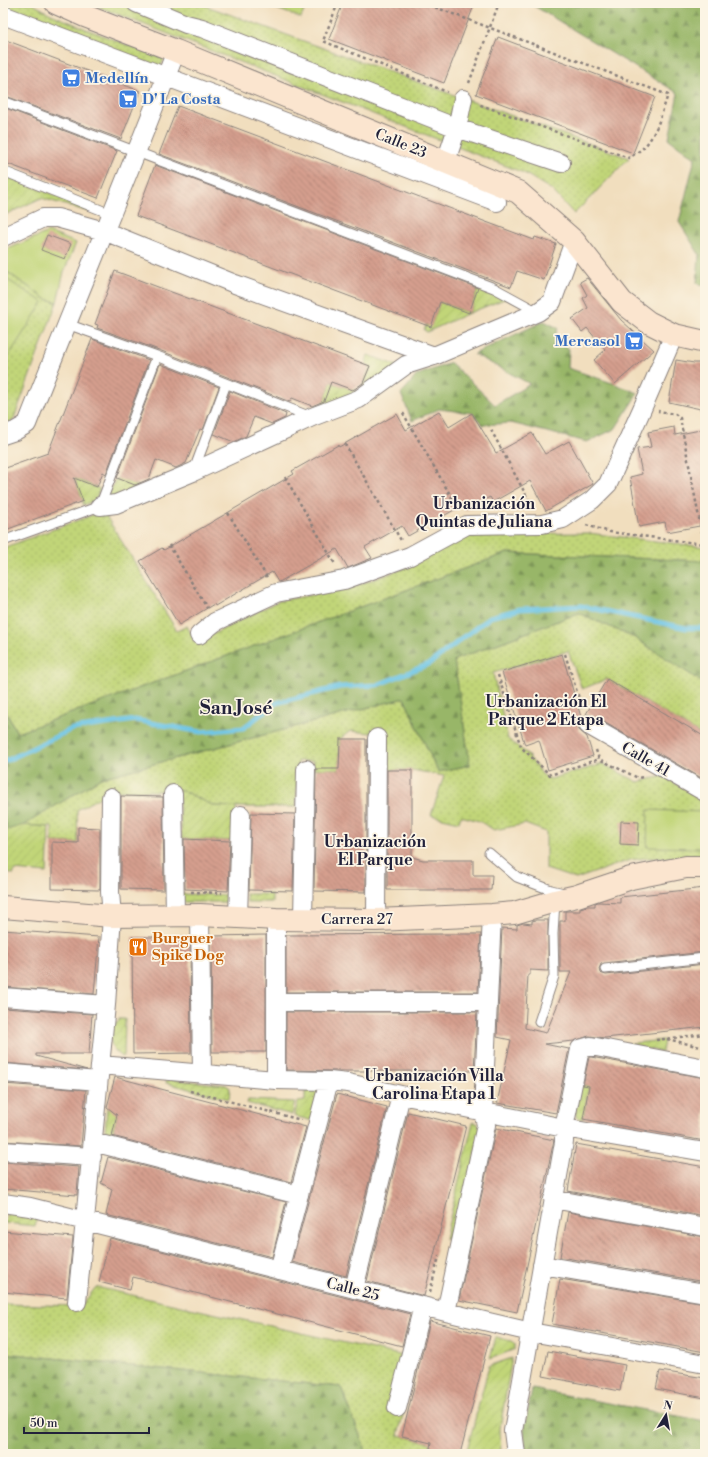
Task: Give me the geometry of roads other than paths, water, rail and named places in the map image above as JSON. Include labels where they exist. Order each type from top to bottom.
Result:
[{"type":"main road","name":"Calle 23","points":[[56,3],[518,192],[574,241],[622,302],[648,322],[674,335],[705,342]]},
{"type":"main road","name":"Carrera 27","points":[[3,907],[112,916],[200,915],[276,919],[303,918],[376,920],[514,914],[555,901],[577,896],[631,878],[686,867],[705,866]]},
{"type":"street","points":[[136,3],[186,24],[209,31],[457,128],[561,163]]},
{"type":"street","points":[[3,15],[496,202]]},
{"type":"street","points":[[3,435],[15,431],[27,424],[104,231],[138,152],[176,51]]},
{"type":"street","points":[[446,162],[457,128],[463,99]]},
{"type":"street","points":[[3,237],[43,218],[57,218],[104,231],[235,284],[434,356]]},
{"type":"street","points":[[100,506],[116,504],[193,472],[312,417],[359,399],[406,365],[434,356],[538,312],[552,302],[574,241]]},
{"type":"street","points":[[199,635],[215,622],[276,593],[344,580],[410,556],[467,525],[542,524],[563,519],[592,500],[608,484],[674,335]]},
{"type":"street","name":"Calle 41","points":[[588,725],[705,792]]},
{"type":"street","points":[[376,920],[377,738]]},
{"type":"street","points":[[303,918],[306,769]]},
{"type":"street","points":[[173,794],[175,916]]},
{"type":"street","points":[[77,1302],[106,1005],[112,916],[110,892],[110,797]]},
{"type":"street","points":[[238,917],[241,815]]},
{"type":"street","points":[[200,915],[202,1074]]},
{"type":"street","points":[[446,1312],[486,1125],[483,1111],[492,915]]},
{"type":"street","points":[[276,919],[276,1080]]},
{"type":"street","points":[[3,997],[106,1005]]},
{"type":"street","points":[[276,1002],[487,1002]]},
{"type":"street","points":[[516,1454],[513,1431],[564,1142],[564,1128],[580,1048],[591,1046],[705,1068]]},
{"type":"street","points":[[3,1073],[202,1074],[276,1080],[329,1081],[348,1083],[401,1096],[564,1128],[705,1152]]},
{"type":"street","points":[[279,1270],[329,1081]]},
{"type":"street","points":[[354,1289],[401,1096]]},
{"type":"street","points":[[3,1151],[92,1150],[299,1195]]},
{"type":"street","points":[[553,1199],[705,1227]]},
{"type":"street","name":"Calle 25","points":[[3,1203],[30,1207],[531,1332],[705,1364]]},
{"type":"street","points":[[542,1265],[705,1293]]},
{"type":"street","points":[[397,1408],[423,1306]]},
{"type":"lane","points":[[3,101],[494,288],[538,312]]},
{"type":"lane","points":[[3,171],[111,214]]},
{"type":"lane","points":[[67,324],[156,356],[312,417]]},
{"type":"lane","points":[[3,542],[100,506],[156,356]]},
{"type":"lane","points":[[193,472],[226,384]]},
{"type":"lane","points":[[489,853],[517,877],[551,890],[577,896]]},
{"type":"lane","points":[[539,1022],[554,976],[553,934],[555,901]]},
{"type":"lane","points":[[605,969],[705,958]]},
{"type":"waterway","points":[[3,760],[8,760],[72,729],[135,720],[201,732],[243,728],[276,703],[340,687],[377,685],[429,664],[490,617],[520,609],[581,606],[686,628],[705,628]]},
{"type":"place","name":"Medellín","points":[[71,78]]},
{"type":"place","name":"D' La Costa","points":[[128,99]]},
{"type":"place","name":"Mercasol","points":[[634,341]]},
{"type":"place","name":"Burguer Spike Dog","points":[[138,947]]},
{"type":"district","name":"Urbanización Quintas de Juliana","points":[[484,512]]},
{"type":"district","name":"San José","points":[[236,707]]},
{"type":"district","name":"Urbanización El Parque 2 Etapa","points":[[546,710]]},
{"type":"district","name":"Urbanización El Parque","points":[[375,850]]},
{"type":"district","name":"Urbanización Villa Carolina Etapa 1","points":[[434,1084]]}]
